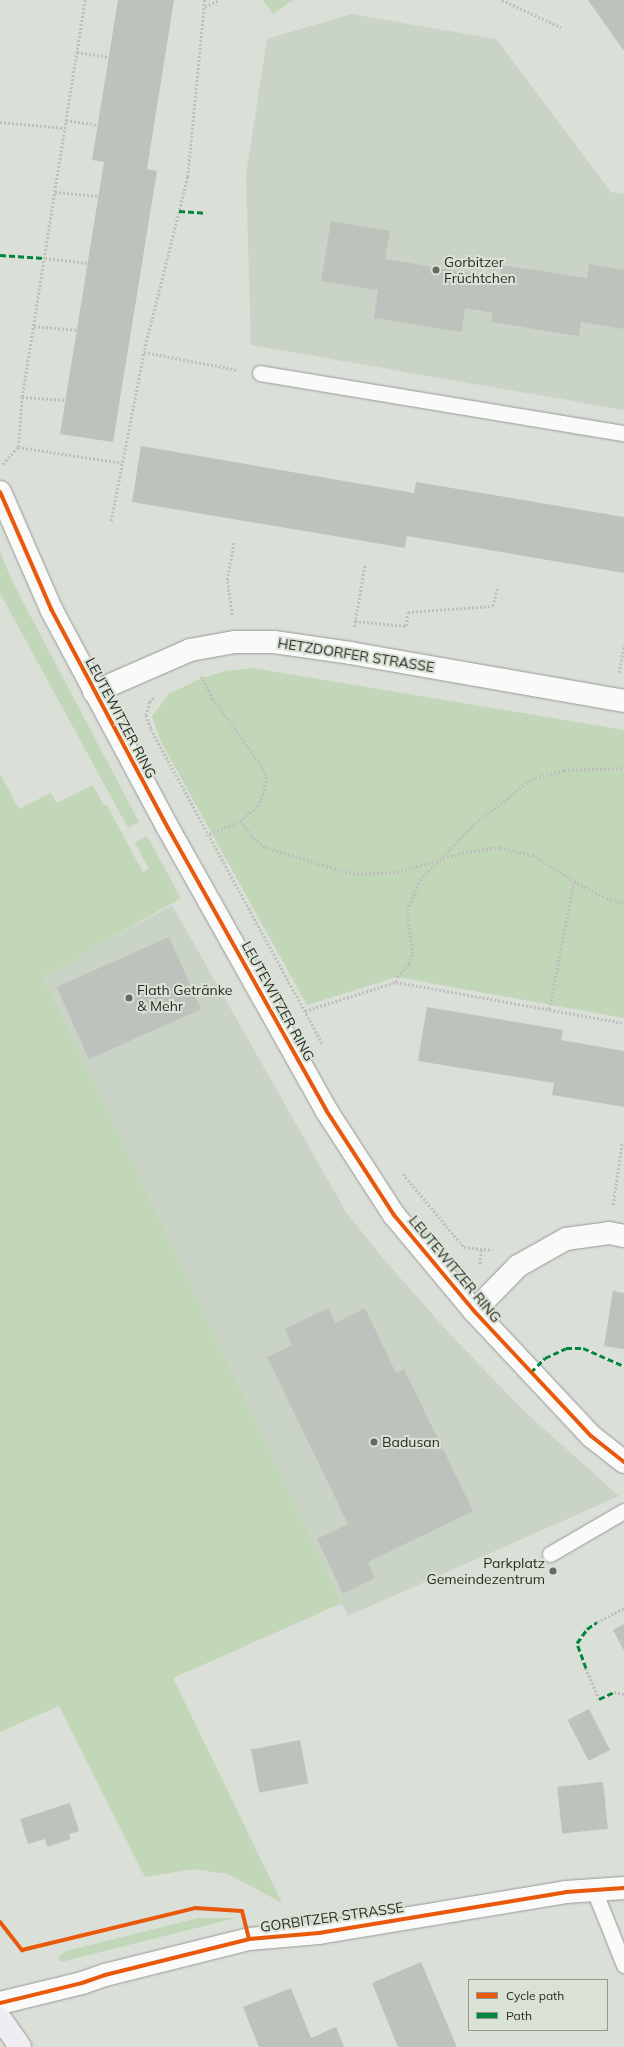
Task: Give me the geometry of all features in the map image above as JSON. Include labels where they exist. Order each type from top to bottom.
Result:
[{"type":"main road","points":[[0,2018],[20,2047]]},
{"type":"street","name":"LEUTEWITZER RING","points":[[0,492],[51,609],[94,692],[168,828],[326,1110],[394,1215],[474,1311],[591,1436],[624,1462]]},
{"type":"street","name":"HETZDORFER STRASSE","points":[[94,692],[190,650],[235,642],[274,642],[350,653],[624,701]]},
{"type":"street","points":[[474,1311],[518,1266],[566,1238],[609,1233],[624,1236]]},
{"type":"street","name":"GORBITZER STRASSE","points":[[0,2003],[249,1939],[319,1933],[566,1892],[624,1888]]},
{"type":"lane","points":[[252,372],[624,433]]},
{"type":"lane","points":[[550,1554],[624,1511]]},
{"type":"lane","points":[[594,1890],[624,1965]]},
{"type":"path","points":[[0,468],[18,447],[22,397],[86,0]]},
{"type":"path","points":[[111,521],[144,352],[188,177],[205,0]]},
{"type":"path","points":[[205,7],[219,0]]},
{"type":"path","points":[[502,0],[561,27]]},
{"type":"path","points":[[77,52],[109,57]]},
{"type":"path","points":[[66,120],[98,125]]},
{"type":"path","points":[[0,122],[65,128]]},
{"type":"path","points":[[55,192],[99,196]]},
{"type":"path","points":[[44,258],[88,263]]},
{"type":"path","points":[[33,326],[77,330]]},
{"type":"path","points":[[144,352],[252,372]]},
{"type":"path","points":[[22,397],[66,400]]},
{"type":"path","points":[[18,447],[122,464]]},
{"type":"path","points":[[234,542],[227,580],[235,642]]},
{"type":"path","points":[[359,595],[365,564]]},
{"type":"path","points":[[355,621],[406,626],[408,612],[493,606],[497,587]]},
{"type":"path","points":[[199,673],[213,699],[260,763],[267,777],[264,794],[257,806],[241,821],[208,835]]},
{"type":"path","points":[[155,696],[150,702],[146,715],[151,729],[326,1048]]},
{"type":"path","points":[[396,982],[397,977],[409,964],[412,954],[406,910],[420,880],[436,861],[472,826],[531,780],[564,770],[624,768]]},
{"type":"path","points":[[241,821],[251,835],[265,847],[353,874],[397,872],[462,853],[500,847],[533,855],[574,881],[606,898],[624,904]]},
{"type":"path","points":[[549,1009],[574,881]]},
{"type":"path","points":[[279,1024],[305,1011],[396,982],[624,1023]]},
{"type":"path","points":[[613,1199],[622,1142]]},
{"type":"path","points":[[400,1170],[464,1247],[495,1250]]},
{"type":"path","points":[[598,1622],[624,1608]]},
{"type":"path","points":[[586,1668],[599,1699]]},
{"type":"path","points":[[614,1692],[624,1694]]},
{"type":"shaded area","name":"Gorbitzer Früchtchen","points":[[351,14],[496,39],[611,192],[624,194],[624,410],[251,345],[246,175],[267,39]]},
{"type":"shaded area","points":[[172,905],[346,1212],[381,1256],[449,1333],[525,1412],[619,1496],[348,1616],[222,1355],[44,976]]},
{"type":"green space","points":[[263,0],[293,0],[273,14]]},
{"type":"green space","points":[[0,552],[12,581],[139,822],[128,828],[0,593]]},
{"type":"green space","points":[[253,668],[624,730],[624,1018],[397,977],[307,1005],[160,740],[152,716],[169,694],[202,678],[225,671]]},
{"type":"green space","points":[[0,774],[19,809],[51,793],[57,803],[93,785],[104,806],[106,804],[143,872],[149,869],[135,843],[147,836],[181,898],[44,977],[342,1603],[173,1678],[282,1903],[228,1874],[193,1869],[145,1877],[59,1706],[0,1732]]},
{"type":"green space","points":[[198,1918],[236,1918],[61,1962],[59,1959],[59,1956],[66,1951]]},
{"type":"building","points":[[118,0],[174,0],[147,169],[157,171],[113,442],[60,434],[104,162],[92,160]]},
{"type":"building","points":[[588,0],[624,0],[624,51]]},
{"type":"building","name":"Gorbitzer Früchtchen","points":[[331,221],[390,231],[385,259],[470,273],[471,277],[500,282],[502,265],[587,278],[589,264],[624,270],[624,329],[581,322],[579,336],[571,335],[491,322],[493,313],[465,308],[462,332],[374,318],[378,290],[321,281]]},
{"type":"building","points":[[141,446],[414,493],[416,482],[624,517],[624,573],[407,536],[405,548],[132,502]]},
{"type":"building","name":"Flath Getränke & Mehr","points":[[169,937],[201,1009],[89,1059],[57,987]]},
{"type":"building","points":[[427,1007],[563,1030],[561,1040],[624,1051],[624,1107],[552,1095],[554,1083],[418,1061]]},
{"type":"building","points":[[613,1291],[624,1293],[624,1349],[604,1346]]},
{"type":"building","name":"Badusan","points":[[328,1308],[335,1323],[365,1308],[396,1373],[404,1369],[473,1511],[368,1562],[375,1578],[343,1594],[317,1539],[348,1524],[267,1357],[292,1345],[285,1329]]},
{"type":"building","points":[[624,1624],[624,1651],[613,1630]]},
{"type":"building","points":[[589,1709],[610,1750],[588,1761],[568,1720]]},
{"type":"building","points":[[300,1740],[308,1783],[259,1793],[251,1750]]},
{"type":"building","points":[[603,1782],[608,1829],[562,1834],[557,1787]]},
{"type":"building","points":[[70,1803],[79,1831],[69,1834],[71,1839],[47,1847],[45,1839],[28,1844],[20,1819]]},
{"type":"building","points":[[421,1962],[457,2047],[398,2047],[372,1983]]},
{"type":"building","points":[[291,1988],[311,2038],[336,2027],[344,2047],[259,2047],[243,2007]]},
{"type":"marked path","points":[[179,211],[205,213]]},
{"type":"marked path","points":[[0,255],[44,258]]},
{"type":"marked path","points":[[531,1372],[545,1358],[566,1348],[583,1348],[624,1366]]},
{"type":"marked path","points":[[586,1668],[577,1643],[587,1629],[597,1622]]},
{"type":"marked path","points":[[599,1699],[614,1692]]},
{"type":"cycle path","points":[[0,492],[51,609],[168,828],[326,1110],[394,1215],[474,1311],[591,1436],[624,1462]]},
{"type":"cycle path","points":[[0,2003],[249,1939],[319,1933],[566,1892],[624,1888]]},
{"type":"cycle path","points":[[0,1922],[22,1950],[195,1908],[242,1911],[249,1939]]},
{"type":"place","name":"Gorbitzer Früchtchen","points":[[436,270]]},
{"type":"place","name":"Flath Getränke & Mehr","points":[[129,998]]},
{"type":"place","name":"Badusan","points":[[374,1442]]},
{"type":"place","name":"Parkplatz Gemeindezentrum","points":[[553,1571]]}]
